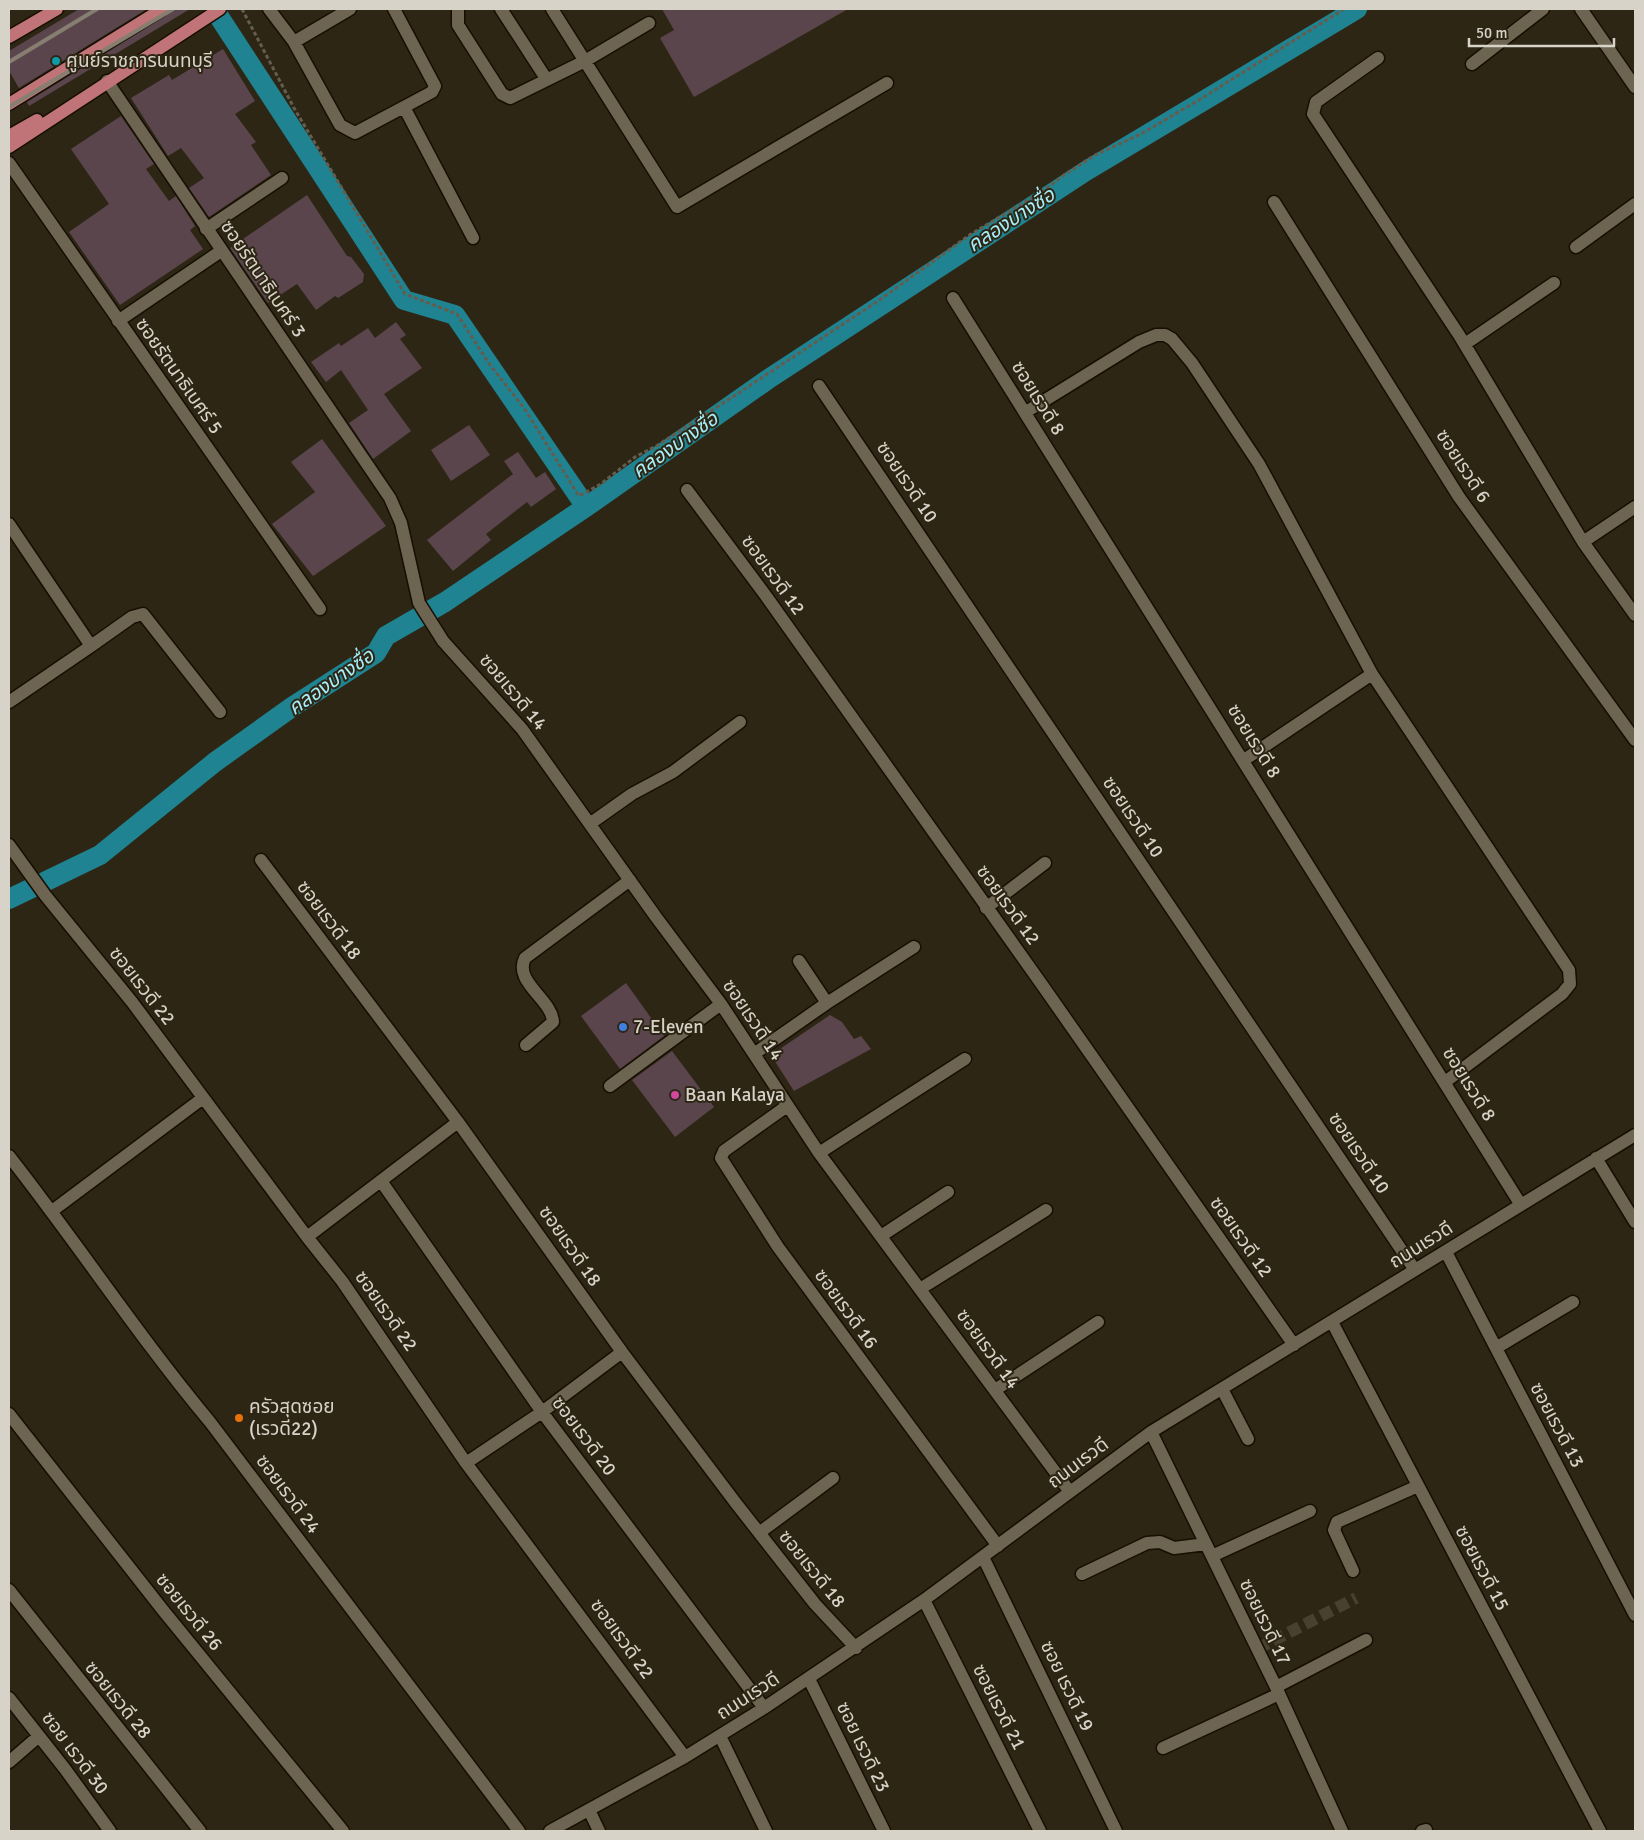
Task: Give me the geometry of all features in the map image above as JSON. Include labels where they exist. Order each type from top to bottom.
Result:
[{"type":"main road","points":[[9,38],[57,9]]},
{"type":"main road","points":[[9,104],[162,9]]},
{"type":"main road","points":[[9,147],[107,81],[220,9]]},
{"type":"main road","points":[[9,136],[34,121],[63,111]]},
{"type":"street","points":[[269,9],[294,42],[340,125],[345,130],[355,133],[432,92],[435,86],[394,9]]},
{"type":"street","points":[[294,42],[350,9]]},
{"type":"street","points":[[458,9],[458,25],[502,94],[510,98],[585,62],[649,24]]},
{"type":"street","points":[[501,9],[547,80]]},
{"type":"street","points":[[552,9],[676,207],[887,83]]},
{"type":"street","points":[[1472,64],[1544,9]]},
{"type":"street","points":[[1581,9],[1635,87]]},
{"type":"street","points":[[1378,58],[1316,102],[1313,114],[1465,344],[1583,542],[1635,615]]},
{"type":"street","name":"ซอยรัตนาธิเบศร์ 3","points":[[107,81],[390,498],[400,523],[420,603]]},
{"type":"street","points":[[404,107],[474,238]]},
{"type":"street","name":"ซอยรัตนาธิเบศร์ 5","points":[[9,163],[320,609]]},
{"type":"street","points":[[206,229],[282,178]]},
{"type":"street","name":"ซอยเรวดี 6","points":[[1274,202],[1459,497],[1635,740]]},
{"type":"street","points":[[1576,246],[1635,204]]},
{"type":"street","points":[[118,321],[221,251]]},
{"type":"street","points":[[1465,344],[1554,283]]},
{"type":"street","name":"ซอยเรวดี 8","points":[[952,298],[1026,412],[1521,1205]]},
{"type":"street","points":[[1026,412],[1138,342],[1156,335],[1165,335],[1172,339],[1192,363],[1260,464],[1372,674],[1569,970],[1570,984],[1562,994],[1445,1082]]},
{"type":"street","name":"ซอยเรวดี 10","points":[[819,386],[1415,1270]]},
{"type":"street","name":"ซอยเรวดี 12","points":[[687,490],[766,596],[1045,989],[1294,1345]]},
{"type":"street","points":[[1583,542],[1635,507]]},
{"type":"street","points":[[9,524],[90,646]]},
{"type":"street","name":"ซอยเรวดี 14","points":[[420,603],[443,641],[522,730],[591,823],[630,880],[721,1004],[819,1152],[1070,1492]]},
{"type":"street","points":[[9,702],[132,617],[143,614],[220,712]]},
{"type":"street","points":[[1244,760],[1372,674]]},
{"type":"street","points":[[591,823],[632,794],[673,772],[740,722]]},
{"type":"street","name":"ซอยเรวดี 22","points":[[9,845],[44,895],[132,1002],[306,1237],[342,1281],[466,1463],[685,1757]]},
{"type":"street","name":"ซอยเรวดี 18","points":[[261,860],[458,1122],[622,1352],[815,1604],[856,1648]]},
{"type":"street","points":[[986,908],[1046,863]]},
{"type":"street","points":[[526,1045],[553,1022],[549,1006],[523,973],[522,965],[525,958],[630,880]]},
{"type":"street","points":[[754,1054],[827,1003],[914,947]]},
{"type":"street","points":[[799,962],[827,1003]]},
{"type":"street","points":[[610,1086],[721,1004]]},
{"type":"street","points":[[819,1152],[965,1059]]},
{"type":"street","points":[[52,1211],[203,1098]]},
{"type":"street","name":"ซอยเรวดี 16","points":[[787,1106],[724,1151],[721,1158],[778,1247],[998,1546]]},
{"type":"street","points":[[306,1237],[458,1122]]},
{"type":"street","name":"ถนนเรวดี","points":[[550,1831],[685,1757],[764,1708],[856,1648],[924,1600],[1151,1432],[1635,1134]]},
{"type":"street","name":"ซอยเรวดี 24","points":[[9,1156],[52,1211],[180,1386],[216,1430],[519,1831]]},
{"type":"street","points":[[1596,1158],[1635,1222]]},
{"type":"street","name":"ซอยเรวดี 20","points":[[381,1181],[542,1412],[764,1708]]},
{"type":"street","points":[[881,1236],[948,1192]]},
{"type":"street","points":[[920,1289],[1046,1210]]},
{"type":"street","name":"ซอยเรวดี 13","points":[[1446,1252],[1635,1615]]},
{"type":"street","points":[[1496,1348],[1573,1302]]},
{"type":"street","points":[[995,1390],[1098,1322]]},
{"type":"street","name":"ซอยเรวดี 15","points":[[1332,1322],[1600,1831]]},
{"type":"street","points":[[466,1463],[542,1412],[622,1352]]},
{"type":"street","points":[[1222,1389],[1248,1439]]},
{"type":"street","name":"ซอยเรวดี 26","points":[[9,1414],[162,1609],[343,1831]]},
{"type":"street","name":"ซอยเรวดี 17","points":[[1151,1432],[1278,1690],[1342,1831]]},
{"type":"street","points":[[759,1533],[833,1478]]},
{"type":"street","points":[[1353,1571],[1334,1530],[1337,1522],[1418,1486]]},
{"type":"street","points":[[1212,1556],[1310,1511]]},
{"type":"street","points":[[1082,1574],[1147,1543],[1160,1542],[1174,1548],[1206,1544]]},
{"type":"street","name":"ซอย เรวดี 19","points":[[983,1557],[1116,1831]]},
{"type":"street","name":"ซอยเรวดี 28","points":[[9,1590],[82,1686],[200,1831]]},
{"type":"street","name":"ซอยเรวดี 21","points":[[924,1600],[1040,1831]]},
{"type":"street","points":[[1163,1748],[1278,1690],[1366,1640]]},
{"type":"street","name":"ซอย เรวดี 23","points":[[809,1679],[884,1831]]},
{"type":"street","name":"ซอย เรวดี 30","points":[[9,1698],[110,1831]]},
{"type":"street","points":[[9,1762],[39,1736]]},
{"type":"street","points":[[720,1736],[766,1831]]},
{"type":"street","points":[[589,1810],[599,1831]]},
{"type":"path","points":[[242,9],[294,108],[405,294],[457,314],[490,365],[524,408],[579,496],[601,484],[635,457],[658,445],[734,396],[878,300],[971,234],[1040,193],[1096,155],[1141,134],[1199,100],[1344,9]]},
{"type":"building","points":[[79,9],[147,9],[19,88],[9,71],[9,51]]},
{"type":"building","points":[[170,9],[190,9],[29,106],[27,102],[166,16]]},
{"type":"building","points":[[662,9],[848,9],[694,97],[660,38],[674,30]]},
{"type":"building","points":[[223,49],[255,101],[235,114],[256,142],[251,145],[271,175],[209,217],[189,188],[204,178],[181,148],[168,156],[131,98],[169,75],[172,80]]},
{"type":"building","points":[[121,116],[154,164],[146,169],[169,201],[176,196],[195,226],[190,230],[203,249],[120,305],[69,232],[109,204],[71,149]]},
{"type":"building","points":[[307,195],[347,256],[351,257],[364,274],[363,282],[338,298],[335,296],[316,310],[297,284],[268,303],[230,248]]},
{"type":"building","points":[[396,322],[406,335],[400,339],[422,368],[384,394],[411,431],[373,459],[349,423],[368,410],[341,370],[326,382],[311,362],[339,343],[341,346],[368,328],[375,338]]},
{"type":"building","points":[[469,425],[490,455],[451,481],[431,450]]},
{"type":"building","points":[[322,439],[386,526],[313,576],[272,524],[315,492],[291,462]]},
{"type":"building","points":[[518,452],[536,478],[545,472],[556,489],[531,507],[527,502],[486,534],[491,540],[453,571],[427,540],[513,474],[504,461]]},
{"type":"building","name":"7-Eleven","points":[[626,983],[664,1036],[620,1069],[581,1016]]},
{"type":"building","points":[[830,1015],[842,1022],[854,1039],[861,1036],[871,1049],[794,1091],[771,1055]]},
{"type":"building","name":"Baan Kalaya","points":[[672,1051],[714,1107],[675,1137],[632,1080]]},
{"type":"waterway","points":[[214,9],[404,300],[455,315],[586,507]]},
{"type":"waterway","name":"คลองบางซื่อ","points":[[9,899],[100,855],[215,762],[292,707],[376,653],[386,636],[445,602],[586,507],[767,380],[1086,171],[1357,9]]},
{"type":"tunnel","points":[[1257,1649],[1356,1598]]},
{"type":"railway","points":[[9,62],[97,9]]},
{"type":"railway","points":[[9,107],[173,9]]},
{"type":"place","name":"ศูนย์ราชการนนทบุรี","points":[[56,61]]},
{"type":"place","name":"7-Eleven","points":[[623,1027]]},
{"type":"place","name":"Baan Kalaya","points":[[675,1095]]},
{"type":"place","name":"ครัวสุดซอย (เรวดี22)","points":[[239,1418]]}]
